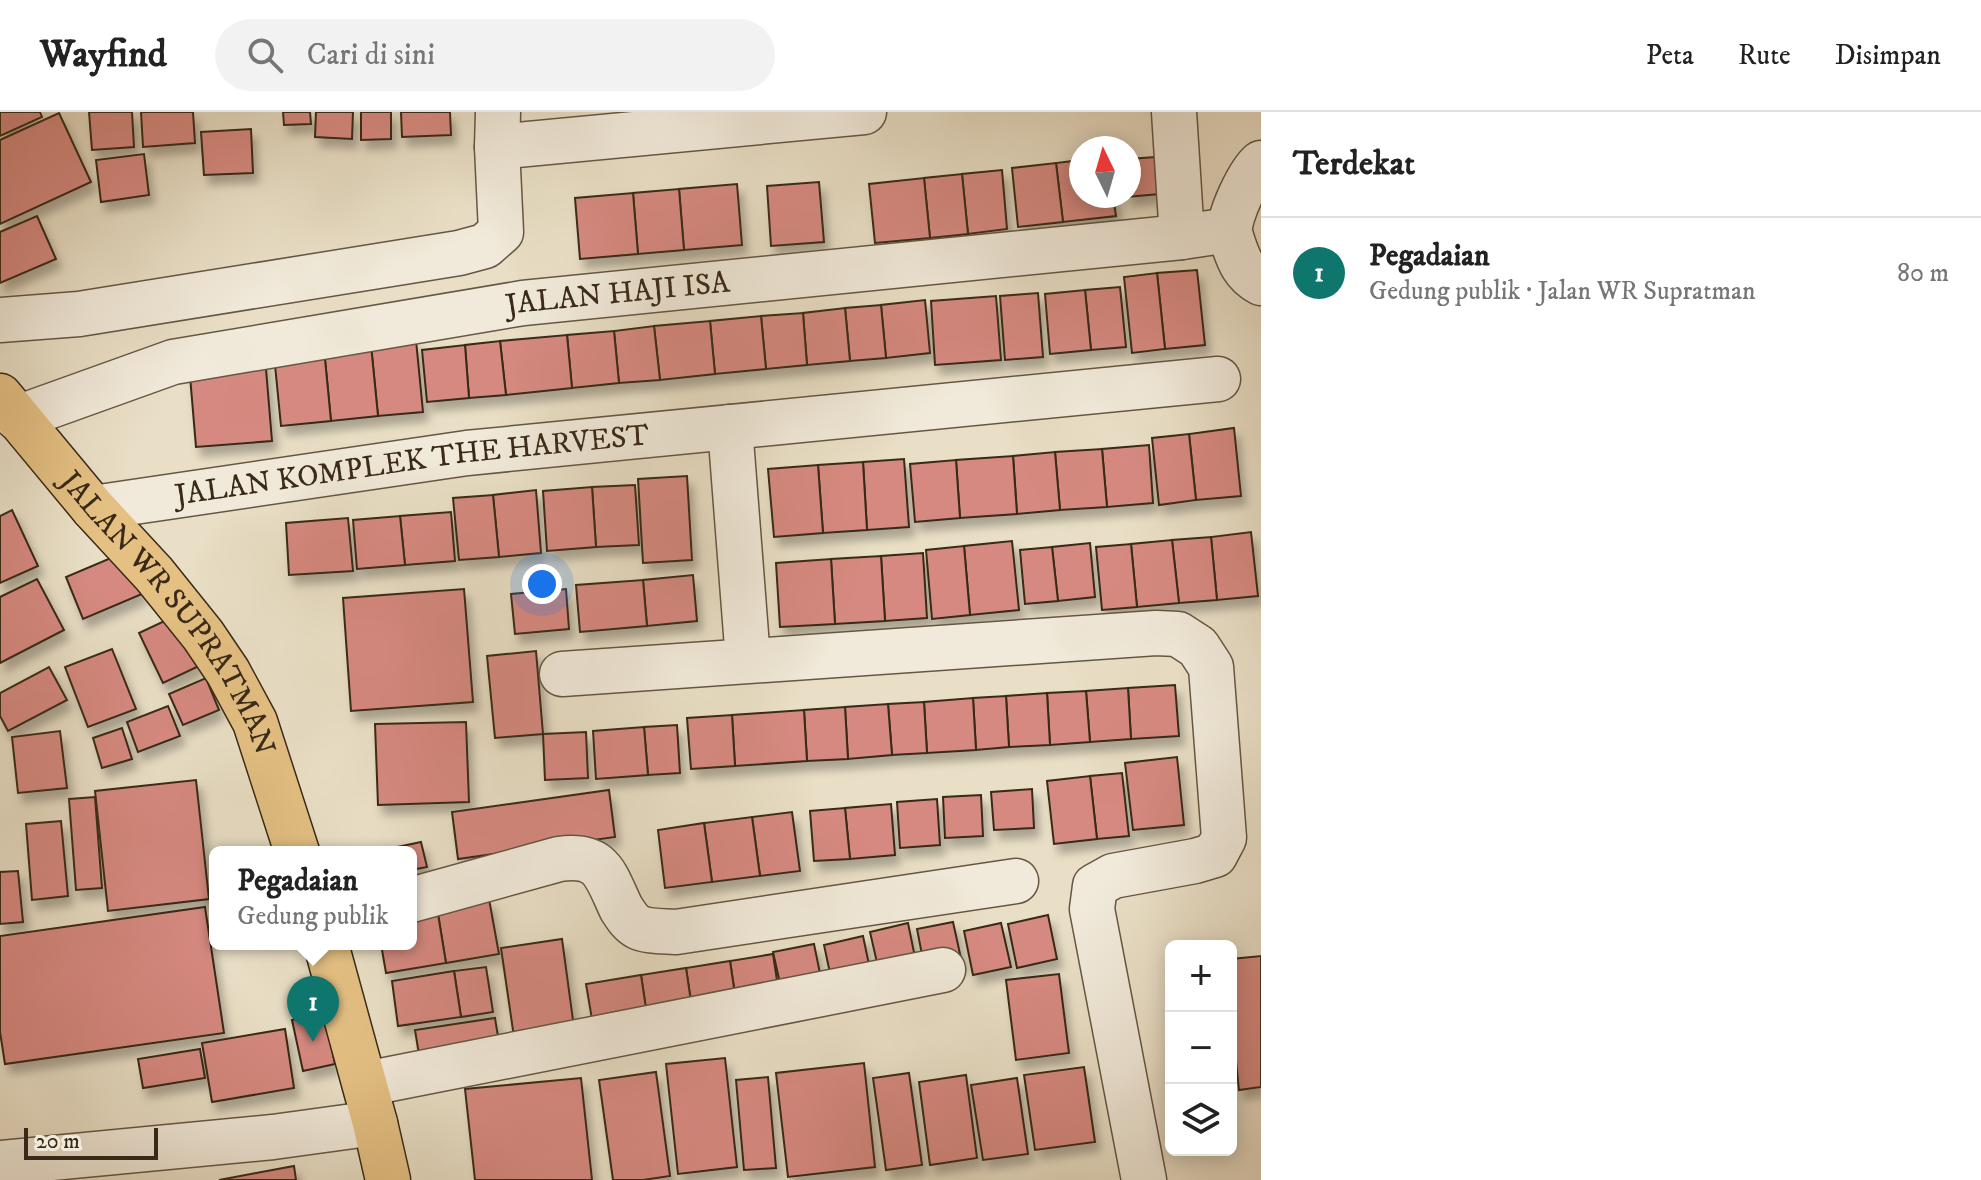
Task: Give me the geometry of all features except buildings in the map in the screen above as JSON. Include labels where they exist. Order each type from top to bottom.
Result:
[{"type":"main road","name":"JALAN WR SUPRATMAN","points":[[9,407],[93,508],[154,574],[228,672],[255,722],[295,846]]},
{"type":"main road","points":[[328,950],[388,1180]]},
{"type":"street","points":[[0,320],[79,314],[373,269],[485,246],[501,232],[498,129],[864,112]]},
{"type":"street","points":[[1174,112],[1182,237]]},
{"type":"street","points":[[1261,163],[1242,189],[1229,230],[1239,262],[1251,278],[1261,283]]},
{"type":"street","name":"JALAN HAJI ISA","points":[[9,407],[173,362],[523,303],[1229,230]]},
{"type":"street","name":"JALAN KOMPLEK THE HARVEST","points":[[93,508],[467,453],[1218,379]]},
{"type":"street","points":[[730,427],[748,660]]},
{"type":"street","points":[[562,674],[1156,633],[1178,634],[1198,647],[1211,667],[1224,838],[1215,855],[1113,876],[1095,886],[1092,909],[1144,1180]]},
{"type":"street","points":[[417,898],[577,856],[594,862],[606,876],[626,916],[637,927],[676,932],[1016,881]]},
{"type":"street","points":[[0,1163],[273,1137],[370,1104],[943,970]]},
{"type":"place","name":"Pegadaian","points":[[313,1042]]}]
